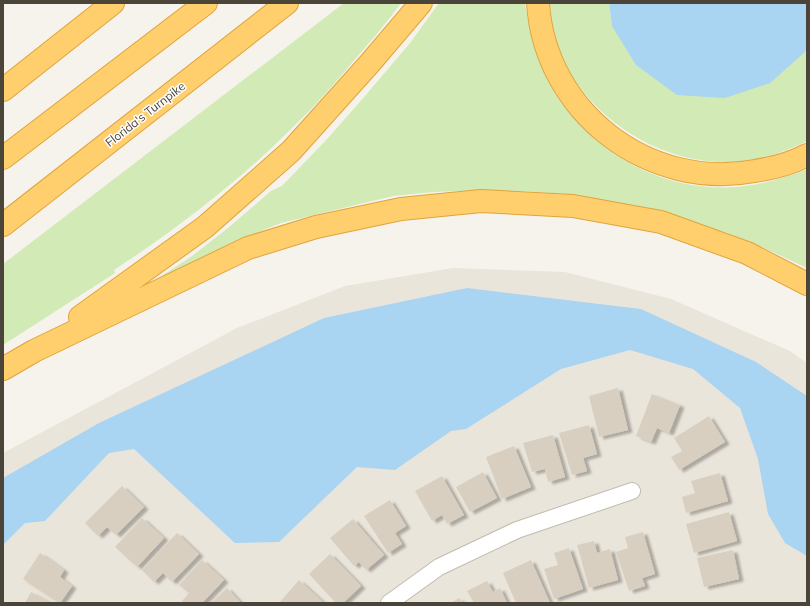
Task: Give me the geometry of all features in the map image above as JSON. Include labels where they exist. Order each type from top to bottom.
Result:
[{"type":"highway","points":[[3,90],[113,3]]},
{"type":"highway","points":[[3,158],[206,3]]},
{"type":"highway","name":"Florida's Turnpike","points":[[3,225],[287,3]]},
{"type":"highway","points":[[34,351],[205,227],[291,150],[370,63],[421,3]]},
{"type":"highway","points":[[538,3],[543,38],[551,60],[575,101],[592,121],[617,142],[644,158],[665,166],[689,171],[714,174],[740,174],[771,168],[800,159],[807,155]]},
{"type":"highway","points":[[3,369],[34,351],[248,248],[316,227],[401,209],[481,201],[573,206],[661,222],[747,253],[807,284]]},
{"type":"street","points":[[389,603],[439,567],[517,530],[632,491]]},
{"type":"shaded area","points":[[453,268],[565,272],[671,299],[790,351],[807,363],[807,603],[3,603],[3,453],[237,328],[345,286]]},
{"type":"green space","points":[[344,3],[401,3],[377,34],[319,101],[277,143],[233,182],[163,237],[114,270],[115,273],[3,345],[3,264]]},
{"type":"green space","points":[[439,3],[525,3],[529,27],[539,61],[549,83],[560,101],[575,119],[598,142],[621,158],[645,171],[671,180],[698,186],[726,187],[753,185],[798,173],[807,169],[807,268],[762,247],[727,233],[649,208],[568,194],[483,190],[434,192],[393,196],[281,223],[241,239],[239,243],[156,283],[154,281],[192,256],[228,228],[271,191],[282,186],[329,137],[365,96],[410,43]]},
{"type":"green space","points":[[550,3],[609,3],[612,26],[805,52],[807,49],[807,141],[784,151],[760,158],[744,161],[715,162],[686,157],[659,148],[633,135],[609,118],[588,97],[571,74],[556,43],[552,26]]},
{"type":"water","points":[[609,3],[807,3],[807,49],[770,83],[725,98],[677,95],[636,65],[612,26]]},
{"type":"water","points":[[467,288],[641,309],[756,362],[807,396],[807,556],[785,543],[768,514],[758,459],[740,408],[693,369],[630,350],[561,369],[466,429],[451,431],[395,470],[357,467],[279,542],[235,543],[134,449],[109,453],[45,521],[25,523],[3,545],[3,478],[99,423],[324,318]]},
{"type":"building","points":[[618,388],[628,430],[599,437],[589,396]]},
{"type":"building","points":[[652,394],[680,405],[669,433],[657,428],[651,442],[636,436]]},
{"type":"building","points":[[709,416],[725,442],[679,470],[671,457],[682,451],[674,438]]},
{"type":"building","points":[[589,425],[597,454],[583,458],[587,471],[572,475],[559,433]]},
{"type":"building","points":[[553,435],[565,477],[548,482],[545,469],[532,472],[523,443]]},
{"type":"building","points":[[514,446],[531,487],[502,499],[486,457]]},
{"type":"building","points":[[483,472],[497,498],[470,512],[456,487]]},
{"type":"building","points":[[720,473],[728,501],[686,513],[682,497],[695,493],[691,481]]},
{"type":"building","points":[[442,476],[464,515],[447,524],[442,515],[432,521],[415,491]]},
{"type":"building","points":[[122,486],[144,507],[116,535],[107,527],[98,536],[85,523]]},
{"type":"building","points":[[390,500],[406,526],[395,533],[402,544],[388,553],[364,516]]},
{"type":"building","points":[[729,512],[737,541],[694,553],[686,524]]},
{"type":"building","points":[[142,518],[164,538],[137,567],[115,547]]},
{"type":"building","points":[[353,519],[384,555],[366,570],[359,562],[354,566],[330,538]]},
{"type":"building","points":[[643,532],[655,574],[642,578],[645,586],[629,591],[616,552],[628,548],[625,537]]},
{"type":"building","points":[[177,533],[199,554],[172,582],[163,573],[154,582],[142,570]]},
{"type":"building","points":[[594,541],[597,553],[610,549],[618,580],[589,588],[577,545]]},
{"type":"building","points":[[569,548],[583,589],[554,599],[544,569],[558,565],[554,553]]},
{"type":"building","points":[[733,550],[739,579],[704,587],[697,558]]},
{"type":"building","points":[[40,553],[64,570],[60,577],[72,586],[60,603],[23,579]]},
{"type":"building","points":[[330,554],[361,586],[343,603],[336,603],[309,574]]},
{"type":"building","points":[[202,560],[224,580],[202,603],[184,603],[182,601],[189,593],[179,585]]},
{"type":"building","points":[[531,560],[550,603],[516,603],[503,573]]},
{"type":"building","points":[[299,580],[324,603],[279,603]]},
{"type":"building","points":[[487,581],[493,592],[500,588],[507,603],[474,603],[467,591]]},
{"type":"building","points":[[227,588],[241,603],[211,603]]},
{"type":"building","points":[[31,592],[52,603],[25,603]]},
{"type":"building","points":[[459,598],[463,603],[451,603]]}]
